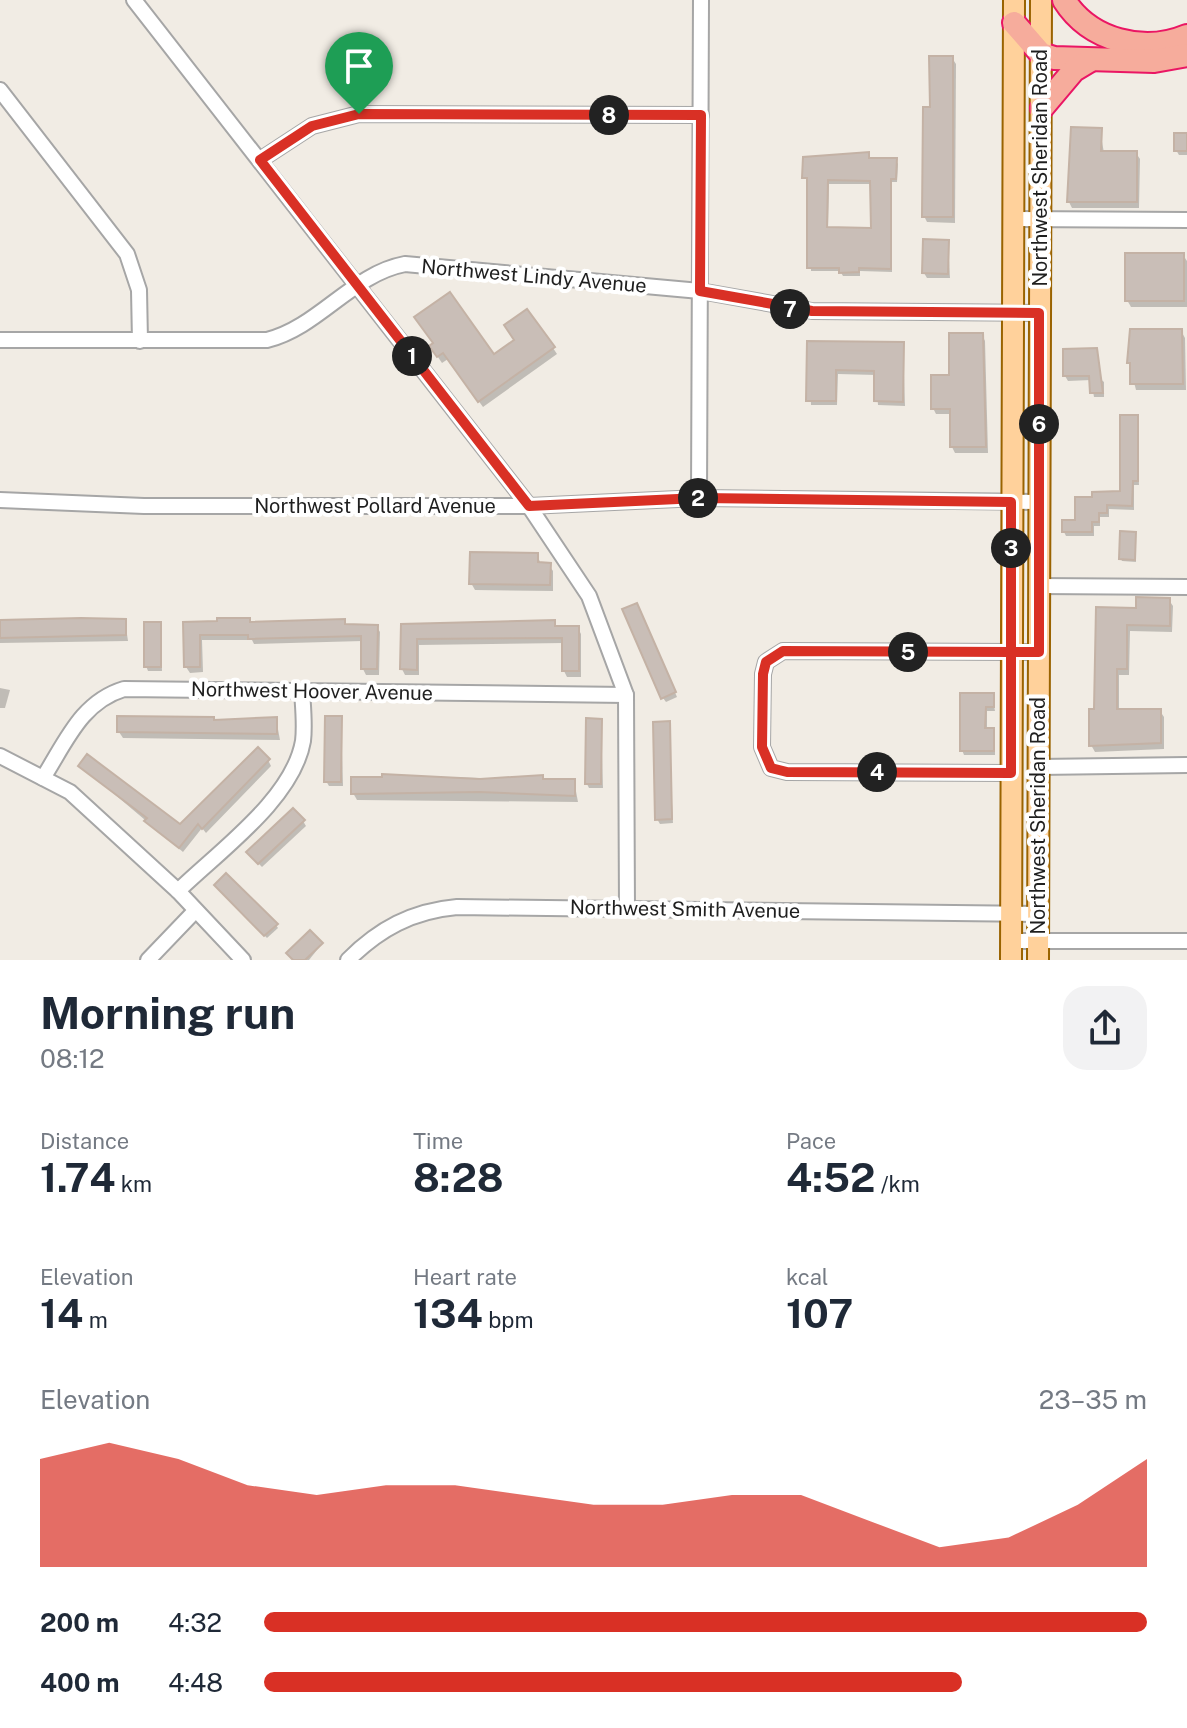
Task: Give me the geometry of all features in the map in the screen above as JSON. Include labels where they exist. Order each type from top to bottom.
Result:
[{"type":"highway","points":[[1064,0],[1087,23],[1114,39],[1141,45],[1187,36]]},
{"type":"highway","points":[[1014,23],[1041,54],[1071,61],[1154,61],[1187,55]]},
{"type":"highway","points":[[1042,108],[1074,70],[1089,61]]},
{"type":"main road","name":"Northwest Sheridan Road","points":[[1011,951],[1014,0]]},
{"type":"main road","name":"Northwest Sheridan Road","points":[[1038,950],[1041,0]]},
{"type":"street","points":[[134,0],[529,506],[589,596],[626,695],[627,908]]},
{"type":"street","points":[[699,498],[701,0]]},
{"type":"street","points":[[0,90],[127,254],[139,290],[140,341]]},
{"type":"street","points":[[260,160],[312,126],[359,114],[701,115]]},
{"type":"street","points":[[1013,219],[1187,220]]},
{"type":"street","name":"Northwest Lindy Avenue","points":[[0,340],[267,340],[305,325],[388,267],[422,265],[700,291],[812,311],[1039,313]]},
{"type":"street","name":"Northwest Pollard Avenue","points":[[0,500],[144,506],[529,506],[699,498],[1039,502]]},
{"type":"street","points":[[1039,586],[1187,587]]},
{"type":"street","points":[[1011,773],[787,772],[771,768],[765,759],[762,712],[766,662],[783,651],[1039,652]]},
{"type":"street","name":"Northwest Hoover Avenue","points":[[43,778],[86,708],[103,695],[124,689],[626,695]]},
{"type":"street","points":[[178,891],[279,794],[297,761],[303,739],[302,691]]},
{"type":"street","points":[[0,756],[70,792],[178,891],[243,960]]},
{"type":"street","points":[[1039,767],[1187,765]]},
{"type":"street","name":"Northwest Smith Avenue","points":[[348,960],[374,934],[435,909],[627,908],[1039,914]]},
{"type":"street","points":[[148,960],[195,911]]},
{"type":"street","points":[[1011,951],[1187,941]]},
{"type":"building","points":[[929,56],[953,56],[953,217],[922,217],[923,107],[930,107]]},
{"type":"building","points":[[1071,127],[1102,128],[1101,151],[1137,151],[1137,202],[1067,202]]},
{"type":"building","points":[[1174,133],[1187,133],[1187,151],[1174,151]]},
{"type":"building","points":[[869,152],[869,158],[897,158],[896,179],[891,179],[891,269],[859,268],[859,272],[839,273],[839,268],[807,268],[807,178],[802,178],[803,157]],"holes":[[[828,180],[870,181],[871,228],[827,227]]]},
{"type":"building","points":[[923,239],[949,240],[948,274],[922,273]]},
{"type":"building","points":[[1125,253],[1184,253],[1184,301],[1125,301]]},
{"type":"building","points":[[450,292],[494,354],[514,340],[504,325],[527,309],[555,347],[478,402],[443,353],[437,357],[429,346],[433,343],[414,317]]},
{"type":"building","points":[[1130,329],[1182,329],[1183,384],[1130,384],[1130,363],[1127,363]]},
{"type":"building","points":[[949,333],[983,333],[986,447],[950,447],[950,409],[931,409],[931,375],[949,375]]},
{"type":"building","points":[[807,341],[904,342],[903,402],[874,401],[874,371],[836,370],[836,401],[806,401]]},
{"type":"building","points":[[1097,348],[1103,393],[1090,393],[1089,376],[1063,376],[1063,349]]},
{"type":"building","points":[[1120,415],[1138,415],[1138,481],[1133,481],[1132,506],[1107,505],[1107,513],[1099,513],[1099,522],[1092,522],[1092,532],[1062,532],[1062,520],[1075,520],[1075,497],[1092,497],[1092,492],[1120,491]]},
{"type":"building","points":[[1120,531],[1136,532],[1135,560],[1119,559]]},
{"type":"building","points":[[470,552],[538,553],[538,562],[551,563],[550,585],[469,584]]},
{"type":"building","points":[[1136,597],[1170,598],[1170,626],[1127,625],[1127,669],[1117,669],[1117,709],[1161,709],[1161,743],[1089,746],[1089,709],[1094,709],[1096,607],[1136,608]]},
{"type":"building","points":[[637,603],[676,692],[661,699],[622,609]]},
{"type":"building","points":[[217,618],[250,618],[250,622],[345,619],[345,624],[378,625],[377,669],[361,669],[361,636],[248,639],[248,635],[200,635],[200,667],[184,667],[183,622],[217,621]]},
{"type":"building","points":[[126,619],[126,635],[0,638],[0,620]]},
{"type":"building","points":[[555,620],[555,626],[579,626],[579,671],[562,671],[562,638],[417,639],[417,670],[400,669],[401,624]]},
{"type":"building","points":[[144,622],[161,622],[161,667],[144,667]]},
{"type":"building","points":[[960,693],[994,693],[994,707],[986,707],[985,728],[994,728],[994,751],[960,751]]},
{"type":"building","points":[[117,716],[214,717],[214,720],[277,717],[277,734],[117,732]]},
{"type":"building","points":[[325,716],[342,716],[341,782],[324,782]]},
{"type":"building","points":[[586,718],[602,719],[601,784],[585,784]]},
{"type":"building","points":[[670,721],[672,819],[655,820],[653,722]]},
{"type":"building","points":[[258,747],[270,759],[202,829],[198,824],[179,848],[144,821],[147,818],[78,766],[87,754],[180,824]]},
{"type":"building","points":[[382,774],[480,779],[543,775],[543,779],[575,779],[575,796],[479,792],[351,794],[351,777],[382,777]]},
{"type":"building","points":[[293,808],[305,820],[258,864],[246,852]]},
{"type":"building","points":[[226,873],[278,924],[264,936],[214,885]]},
{"type":"building","points":[[310,930],[323,943],[305,960],[293,960],[286,953]]},
{"type":"route","points":[[359,114],[341,116],[312,126],[260,160],[529,506],[699,498],[1011,502],[1011,577],[1011,652],[1011,773],[787,772],[771,768],[762,747],[763,674],[766,662],[783,651],[1011,652],[1039,652],[1039,313],[812,311],[700,291],[701,115],[359,114]]}]
